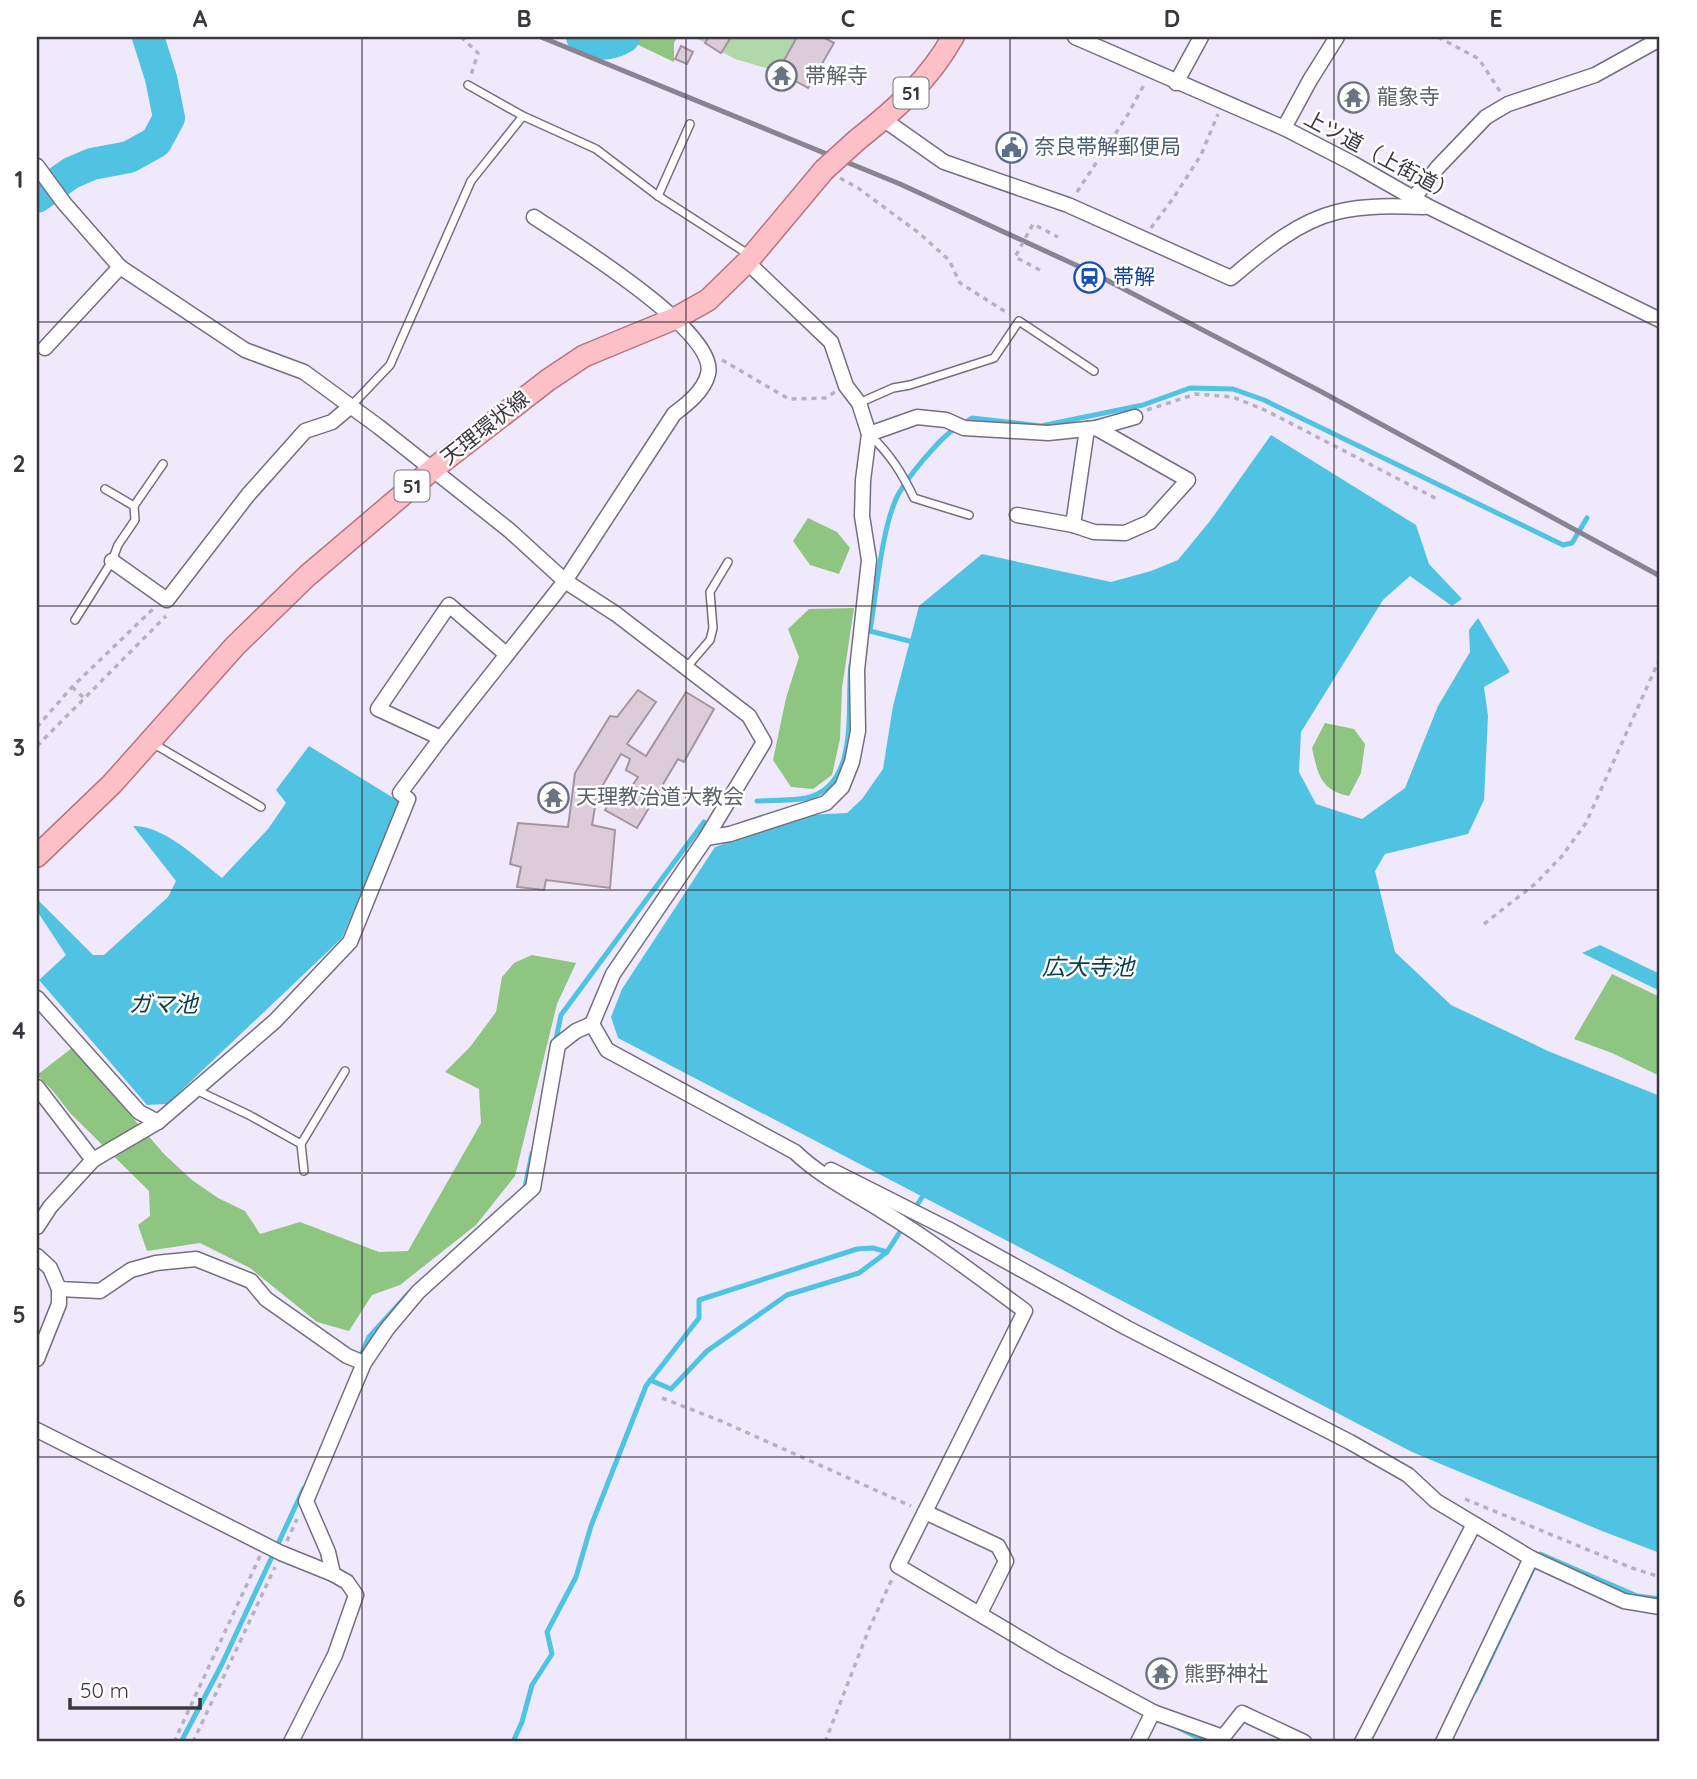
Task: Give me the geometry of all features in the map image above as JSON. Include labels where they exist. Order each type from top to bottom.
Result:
[{"type":"main road","name":"天理環状線","points":[[37,856],[112,784],[235,646],[298,585],[433,469],[500,415],[584,356],[676,318],[708,300],[750,259],[824,170],[924,81],[954,37]]},
{"type":"street","name":"上ツ道（上街道）","points":[[1075,37],[1284,128],[1352,163],[1413,199],[1660,320]]},
{"type":"street","points":[[1176,83],[1201,37]]},
{"type":"street","points":[[1284,128],[1337,37]]},
{"type":"street","points":[[1413,199],[1438,167],[1486,117],[1508,104],[1595,75],[1660,39]]},
{"type":"street","points":[[883,119],[944,162],[1068,205],[1231,278],[1265,250],[1301,227],[1335,212],[1375,206],[1429,207]]},
{"type":"street","points":[[40,170],[64,203],[120,267],[245,350],[304,372],[351,406],[509,530],[565,581],[616,614],[749,716],[764,742],[706,838],[613,974],[592,1024],[576,1031],[558,1045],[533,1188],[418,1292],[357,1360],[306,1501],[328,1552],[333,1574]]},
{"type":"street","points":[[37,1227],[50,1207],[93,1160],[158,1122],[196,1090],[275,1021],[350,942],[408,799],[400,793],[440,738],[565,581],[674,414],[693,399],[709,373],[707,357],[676,318],[534,217]]},
{"type":"street","points":[[706,838],[730,834],[826,803],[842,787],[858,731],[857,670],[869,560],[862,516],[869,434],[859,403],[846,386],[831,342],[750,259]]},
{"type":"street","points":[[45,348],[120,267]]},
{"type":"street","points":[[112,561],[167,600],[248,495],[305,431],[332,422],[351,406]]},
{"type":"street","points":[[869,434],[917,417],[946,420],[964,428],[1048,433],[1091,428],[1135,416]]},
{"type":"street","points":[[1017,515],[1073,525],[1094,532],[1125,533],[1150,522],[1188,480],[1091,428]]},
{"type":"street","points":[[1073,525],[1091,428]]},
{"type":"street","points":[[440,738],[378,709],[449,605],[506,654]]},
{"type":"street","points":[[37,998],[139,1112],[158,1122]]},
{"type":"street","points":[[592,1024],[607,1050],[795,1152],[948,1229],[1127,1328],[1349,1442],[1408,1475],[1436,1501],[1531,1558],[1624,1601],[1660,1608]]},
{"type":"street","points":[[37,1087],[93,1160]]},
{"type":"street","points":[[795,1152],[813,1169],[967,1267],[1025,1311],[898,1566],[1057,1660],[1153,1712],[1223,1737],[1242,1713],[1304,1742]]},
{"type":"street","points":[[37,1256],[50,1268],[59,1289],[59,1304],[37,1359]]},
{"type":"street","points":[[59,1289],[100,1291],[131,1270],[156,1263],[196,1259],[251,1281],[265,1299],[357,1360]]},
{"type":"street","points":[[37,1430],[281,1553],[347,1582],[356,1595],[335,1655],[291,1742]]},
{"type":"street","points":[[925,1512],[998,1546],[1006,1561],[980,1613]]},
{"type":"street","points":[[1362,1742],[1474,1524]]},
{"type":"street","points":[[1443,1742],[1531,1558]]},
{"type":"street","points":[[1138,1742],[1153,1712]]},
{"type":"lane","points":[[468,85],[523,116],[596,149],[658,196],[750,259]]},
{"type":"lane","points":[[351,406],[390,365],[471,181],[523,116]]},
{"type":"lane","points":[[658,196],[690,124]]},
{"type":"lane","points":[[859,403],[893,388],[994,358],[1019,321],[1094,371]]},
{"type":"lane","points":[[869,434],[887,451],[902,472],[914,498],[968,515]]},
{"type":"lane","points":[[75,620],[135,520],[134,506],[163,464]]},
{"type":"lane","points":[[105,489],[134,506]]},
{"type":"lane","points":[[686,668],[710,640],[713,628],[710,592],[728,562]]},
{"type":"lane","points":[[150,741],[261,807]]},
{"type":"lane","points":[[304,1171],[301,1144],[345,1070]]},
{"type":"lane","points":[[196,1090],[301,1144]]},
{"type":"path","points":[[461,37],[478,53],[468,85]]},
{"type":"path","points":[[1438,37],[1479,60],[1508,104]]},
{"type":"path","points":[[1068,205],[1127,116],[1152,72]]},
{"type":"path","points":[[1139,237],[1150,229],[1201,155],[1223,103]]},
{"type":"path","points":[[824,170],[858,188],[919,233],[949,260],[960,283],[1019,321]]},
{"type":"path","points":[[1040,270],[1015,257],[1033,224],[1058,237]]},
{"type":"path","points":[[707,357],[720,359],[789,399],[825,398],[846,386]]},
{"type":"path","points":[[1135,416],[1158,405],[1196,394],[1233,397],[1267,411],[1437,499]]},
{"type":"path","points":[[37,727],[72,687],[157,605],[167,600]]},
{"type":"path","points":[[1484,924],[1535,884],[1562,856],[1586,823],[1660,658]]},
{"type":"path","points":[[72,687],[85,698]]},
{"type":"path","points":[[662,1398],[721,1421],[925,1512]]},
{"type":"path","points":[[1458,1496],[1660,1577]]},
{"type":"path","points":[[193,1742],[306,1501]]},
{"type":"path","points":[[174,1742],[265,1545]]},
{"type":"path","points":[[825,1742],[869,1629],[898,1566]]},
{"type":"green space","points":[[640,37],[677,37],[674,43],[674,62],[634,43]]},
{"type":"green space","points":[[694,37],[800,37],[780,72],[735,59]]},
{"type":"green space","points":[[808,518],[837,532],[850,548],[839,574],[810,565],[793,541]]},
{"type":"green space","points":[[854,608],[842,688],[840,739],[832,775],[813,789],[791,787],[773,760],[786,698],[799,657],[788,629],[809,609]]},
{"type":"green space","points":[[1325,723],[1354,729],[1365,744],[1361,773],[1349,796],[1326,785],[1316,766],[1312,748]]},
{"type":"green space","points":[[532,955],[576,963],[557,1004],[515,1176],[476,1225],[400,1285],[372,1295],[349,1331],[317,1322],[250,1268],[200,1243],[147,1251],[138,1225],[150,1216],[149,1191],[70,1113],[37,1075],[72,1048],[165,1155],[192,1180],[218,1198],[245,1211],[260,1234],[300,1222],[379,1252],[408,1251],[481,1123],[479,1089],[445,1072],[470,1047],[496,1012],[502,977],[514,963]]},
{"type":"green space","points":[[1612,974],[1660,997],[1660,1076],[1612,1053],[1574,1039]]},
{"type":"water","name":"広大寺池","points":[[1271,435],[1416,525],[1429,564],[1462,599],[1452,606],[1410,576],[1383,600],[1301,732],[1299,772],[1316,804],[1362,819],[1405,788],[1438,706],[1470,652],[1469,630],[1478,618],[1510,672],[1484,687],[1488,716],[1484,800],[1468,834],[1385,854],[1375,871],[1395,952],[1451,1005],[1548,1051],[1660,1096],[1660,1553],[1412,1452],[618,1038],[611,1017],[622,989],[715,847],[806,815],[847,813],[862,799],[883,769],[893,706],[919,606],[982,554],[1111,582],[1178,560],[1210,521]]},
{"type":"water","name":"ガマ池","points":[[309,746],[400,802],[342,938],[167,1104],[147,1105],[39,980],[66,955],[37,911],[37,899],[93,955],[104,955],[168,897],[176,881],[133,826],[145,827],[169,837],[222,878],[268,829],[286,803],[276,790]]},
{"type":"water","points":[[1600,945],[1660,974],[1660,991],[1582,953]]},
{"type":"building","points":[[709,37],[731,37],[721,53],[705,43]]},
{"type":"building","points":[[797,37],[823,37],[834,43],[808,88],[778,71]]},
{"type":"building","points":[[681,46],[693,52],[687,64],[675,59]]},
{"type":"building","points":[[638,690],[656,702],[627,744],[646,756],[686,692],[714,709],[684,762],[678,759],[637,828],[605,810],[616,791],[626,795],[638,777],[626,770],[630,759],[621,754],[597,795],[592,825],[615,830],[610,888],[546,880],[544,890],[517,887],[521,867],[510,864],[518,823],[568,827],[575,773],[610,716],[617,717]]},
{"type":"waterway","points":[[37,197],[71,173],[92,164],[129,157],[156,142],[169,118],[161,78],[148,37]]},
{"type":"waterway","points":[[582,37],[603,44],[624,37]]},
{"type":"waterway","points":[[964,423],[972,418],[1041,426],[1143,405],[1190,388],[1233,389],[1264,400],[1563,545],[1572,543],[1587,518]]},
{"type":"waterway","points":[[917,643],[870,631],[880,560],[888,522],[899,493],[928,455],[956,428]]},
{"type":"waterway","points":[[757,801],[806,798],[824,791],[836,778],[847,742],[851,665]]},
{"type":"waterway","points":[[555,1044],[561,1015],[704,822]]},
{"type":"waterway","points":[[524,1192],[532,1153]]},
{"type":"waterway","points":[[650,1380],[671,1389],[707,1351],[787,1295],[859,1273],[887,1252],[926,1191]]},
{"type":"waterway","points":[[513,1742],[522,1722],[532,1685],[552,1654],[547,1632],[576,1577],[591,1526],[646,1386],[699,1318],[699,1300],[857,1249],[873,1248],[887,1252]]},
{"type":"waterway","points":[[359,1360],[369,1337],[409,1293]]},
{"type":"waterway","points":[[181,1742],[222,1664],[304,1488]]},
{"type":"waterway","points":[[1475,1691],[1540,1554],[1637,1596],[1660,1599]]},
{"type":"waterway","points":[[1179,1728],[1207,1742]]},
{"type":"railway","points":[[541,37],[900,184],[1093,273],[1320,391],[1660,576]]},
{"type":"place","name":"帯解寺","points":[[782,76]]},
{"type":"place","name":"龍象寺","points":[[1354,97]]},
{"type":"place","name":"奈良帯解郵便局","points":[[1011,147]]},
{"type":"place","name":"帯解","points":[[1090,277]]},
{"type":"place","name":"天理教治道大教会","points":[[553,797]]},
{"type":"place","name":"熊野神社","points":[[1161,1674]]}]
